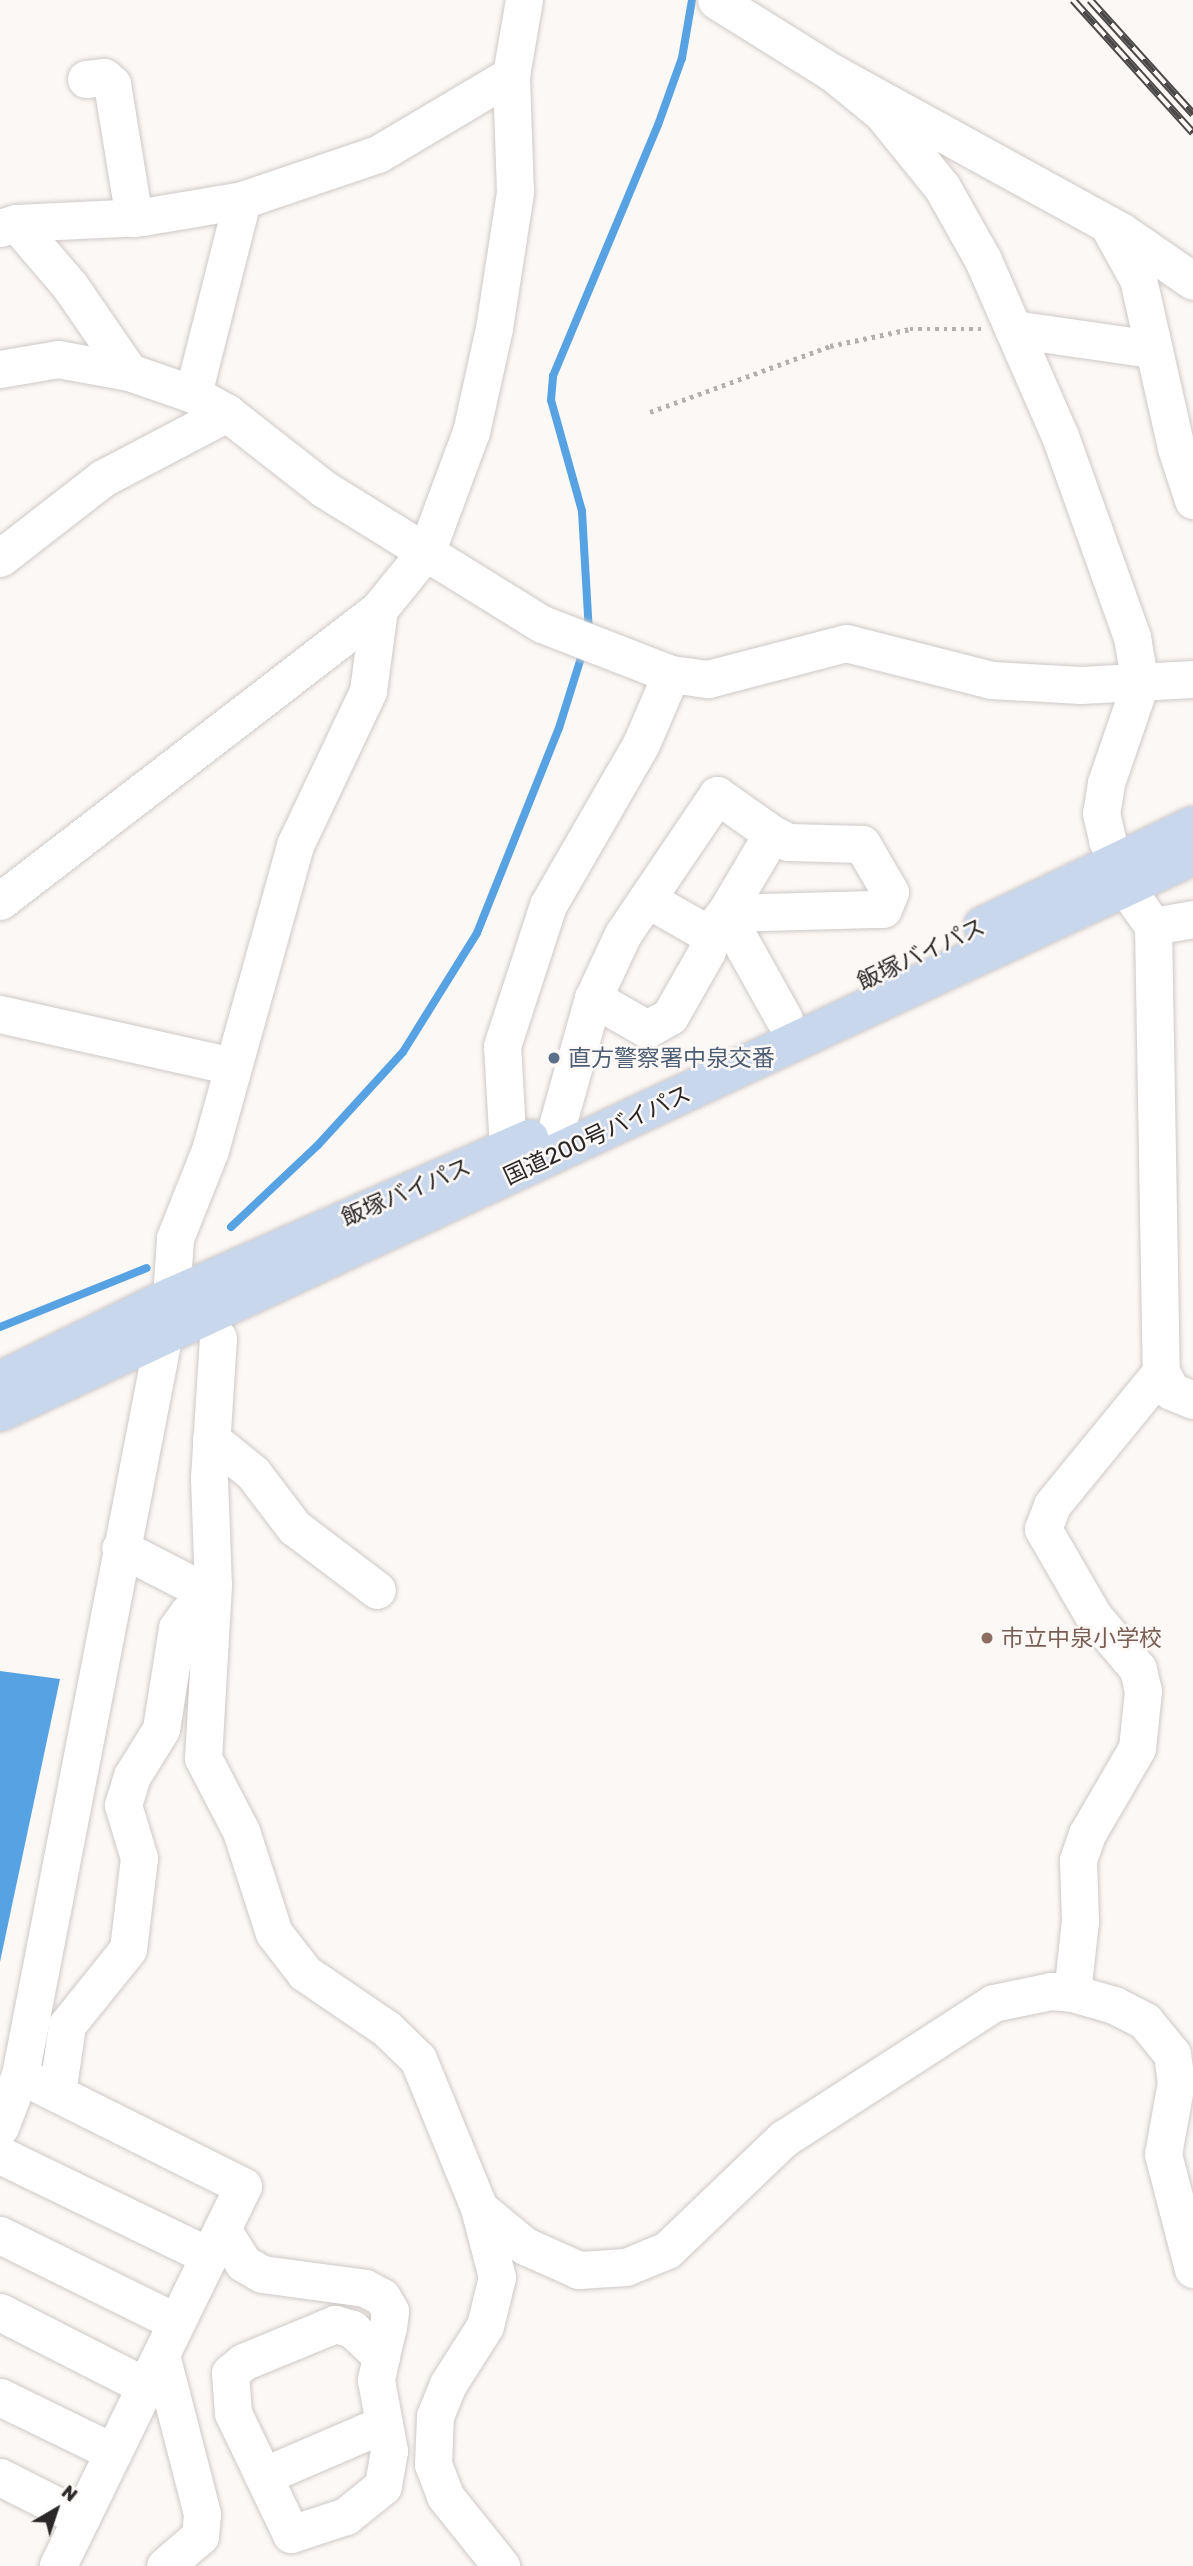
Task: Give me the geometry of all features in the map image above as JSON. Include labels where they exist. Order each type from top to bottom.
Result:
[{"type":"highway","name":"飯塚バイパス","points":[[0,1381],[171,1297],[508,1149],[784,1019],[1121,877],[1193,825]]},
{"type":"highway","name":"国道200号バイパス","points":[[0,1412],[1121,877],[1193,856]]},
{"type":"street","points":[[0,901],[379,609],[427,550],[471,432],[494,328],[515,192],[511,75],[523,0]]},
{"type":"street","points":[[716,0],[833,73],[1108,224],[1193,281]]},
{"type":"street","points":[[833,73],[883,113],[942,187],[983,260],[1069,461],[1132,637],[1140,684],[1105,783],[1101,813],[1121,877],[1153,926],[1161,1372],[1171,1391],[1193,1399]]},
{"type":"street","points":[[8,225],[134,218],[242,200],[378,154],[511,75]]},
{"type":"street","points":[[86,79],[104,77],[112,84],[134,218]]},
{"type":"street","points":[[194,394],[242,200]]},
{"type":"street","points":[[1108,224],[1138,279],[1152,349],[1193,500]]},
{"type":"street","points":[[8,225],[70,286],[130,372]]},
{"type":"street","points":[[1013,329],[1152,349]]},
{"type":"street","points":[[0,369],[58,359],[130,372],[194,394],[227,414],[324,489],[427,550],[542,624],[671,674],[709,679],[846,643],[991,680],[1140,684],[1193,679]]},
{"type":"street","points":[[0,558],[103,478],[227,414]]},
{"type":"street","points":[[0,2127],[20,2075],[160,1336],[171,1297],[175,1238],[210,1150],[295,845],[368,691],[379,609]]},
{"type":"street","points":[[508,1149],[502,1046],[548,905],[642,744],[671,674]]},
{"type":"street","points":[[556,1126],[593,998],[623,934],[717,795],[772,834],[788,842],[862,844],[890,892],[883,909],[717,924],[647,899]]},
{"type":"street","points":[[593,998],[647,1029],[670,1016],[707,951],[717,924],[772,834]]},
{"type":"street","points":[[1153,926],[1193,919]]},
{"type":"street","points":[[717,924],[784,1019]]},
{"type":"street","points":[[0,1014],[232,1066]]},
{"type":"street","points":[[218,1338],[211,1439],[212,1595],[203,1758],[241,1831],[274,1933],[305,1973],[387,2029],[418,2059],[480,2208],[496,2277],[485,2326],[448,2384],[435,2416],[433,2464],[445,2496],[501,2566]]},
{"type":"street","points":[[1072,1993],[1080,1921],[1078,1860],[1087,1834],[1137,1748],[1143,1690],[1138,1669],[1094,1616],[1042,1529],[1052,1506],[1161,1372]]},
{"type":"street","points":[[211,1439],[253,1473],[294,1527],[377,1590]]},
{"type":"street","points":[[120,1548],[212,1595]]},
{"type":"street","points":[[57,2093],[67,2025],[128,1949],[139,1858],[123,1805],[132,1776],[161,1729],[177,1628],[188,1613],[212,1595]]},
{"type":"street","points":[[480,2208],[524,2246],[579,2270],[626,2267],[667,2249],[783,2139],[993,2003],[1051,1991],[1072,1993],[1114,2005],[1145,2021],[1172,2054],[1176,2082],[1163,2154],[1193,2269]]},
{"type":"street","points":[[20,2075],[243,2186],[58,2566]]},
{"type":"street","points":[[0,2155],[215,2242],[262,2274],[365,2288],[382,2297],[390,2311],[381,2356],[376,2380],[389,2451],[383,2486],[346,2516],[291,2535],[233,2413],[230,2373],[243,2362],[335,2324],[352,2329],[381,2356]]},
{"type":"street","points":[[0,2235],[176,2322]]},
{"type":"street","points":[[0,2312],[153,2371],[202,2514],[200,2536],[165,2566]]},
{"type":"street","points":[[0,2397],[113,2452]]},
{"type":"street","points":[[263,2476],[384,2424]]},
{"type":"street","points":[[0,2477],[82,2518]]},
{"type":"path","points":[[650,412],[830,346],[910,329],[1013,329]]},
{"type":"water","points":[[0,1671],[60,1679],[0,1962]]},
{"type":"waterway","points":[[589,633],[582,511],[551,400],[553,376],[658,125],[682,58],[692,0]]},
{"type":"waterway","points":[[231,1227],[318,1145],[403,1052],[477,933],[559,728],[584,648]]},
{"type":"waterway","points":[[0,1327],[147,1268]]},
{"type":"railway","points":[[1073,0],[1193,133]]},
{"type":"railway","points":[[1090,0],[1193,114]]},
{"type":"place","name":"直方警察署中泉交番","points":[[554,1058]]},
{"type":"place","name":"市立中泉小学校","points":[[987,1638]]}]
